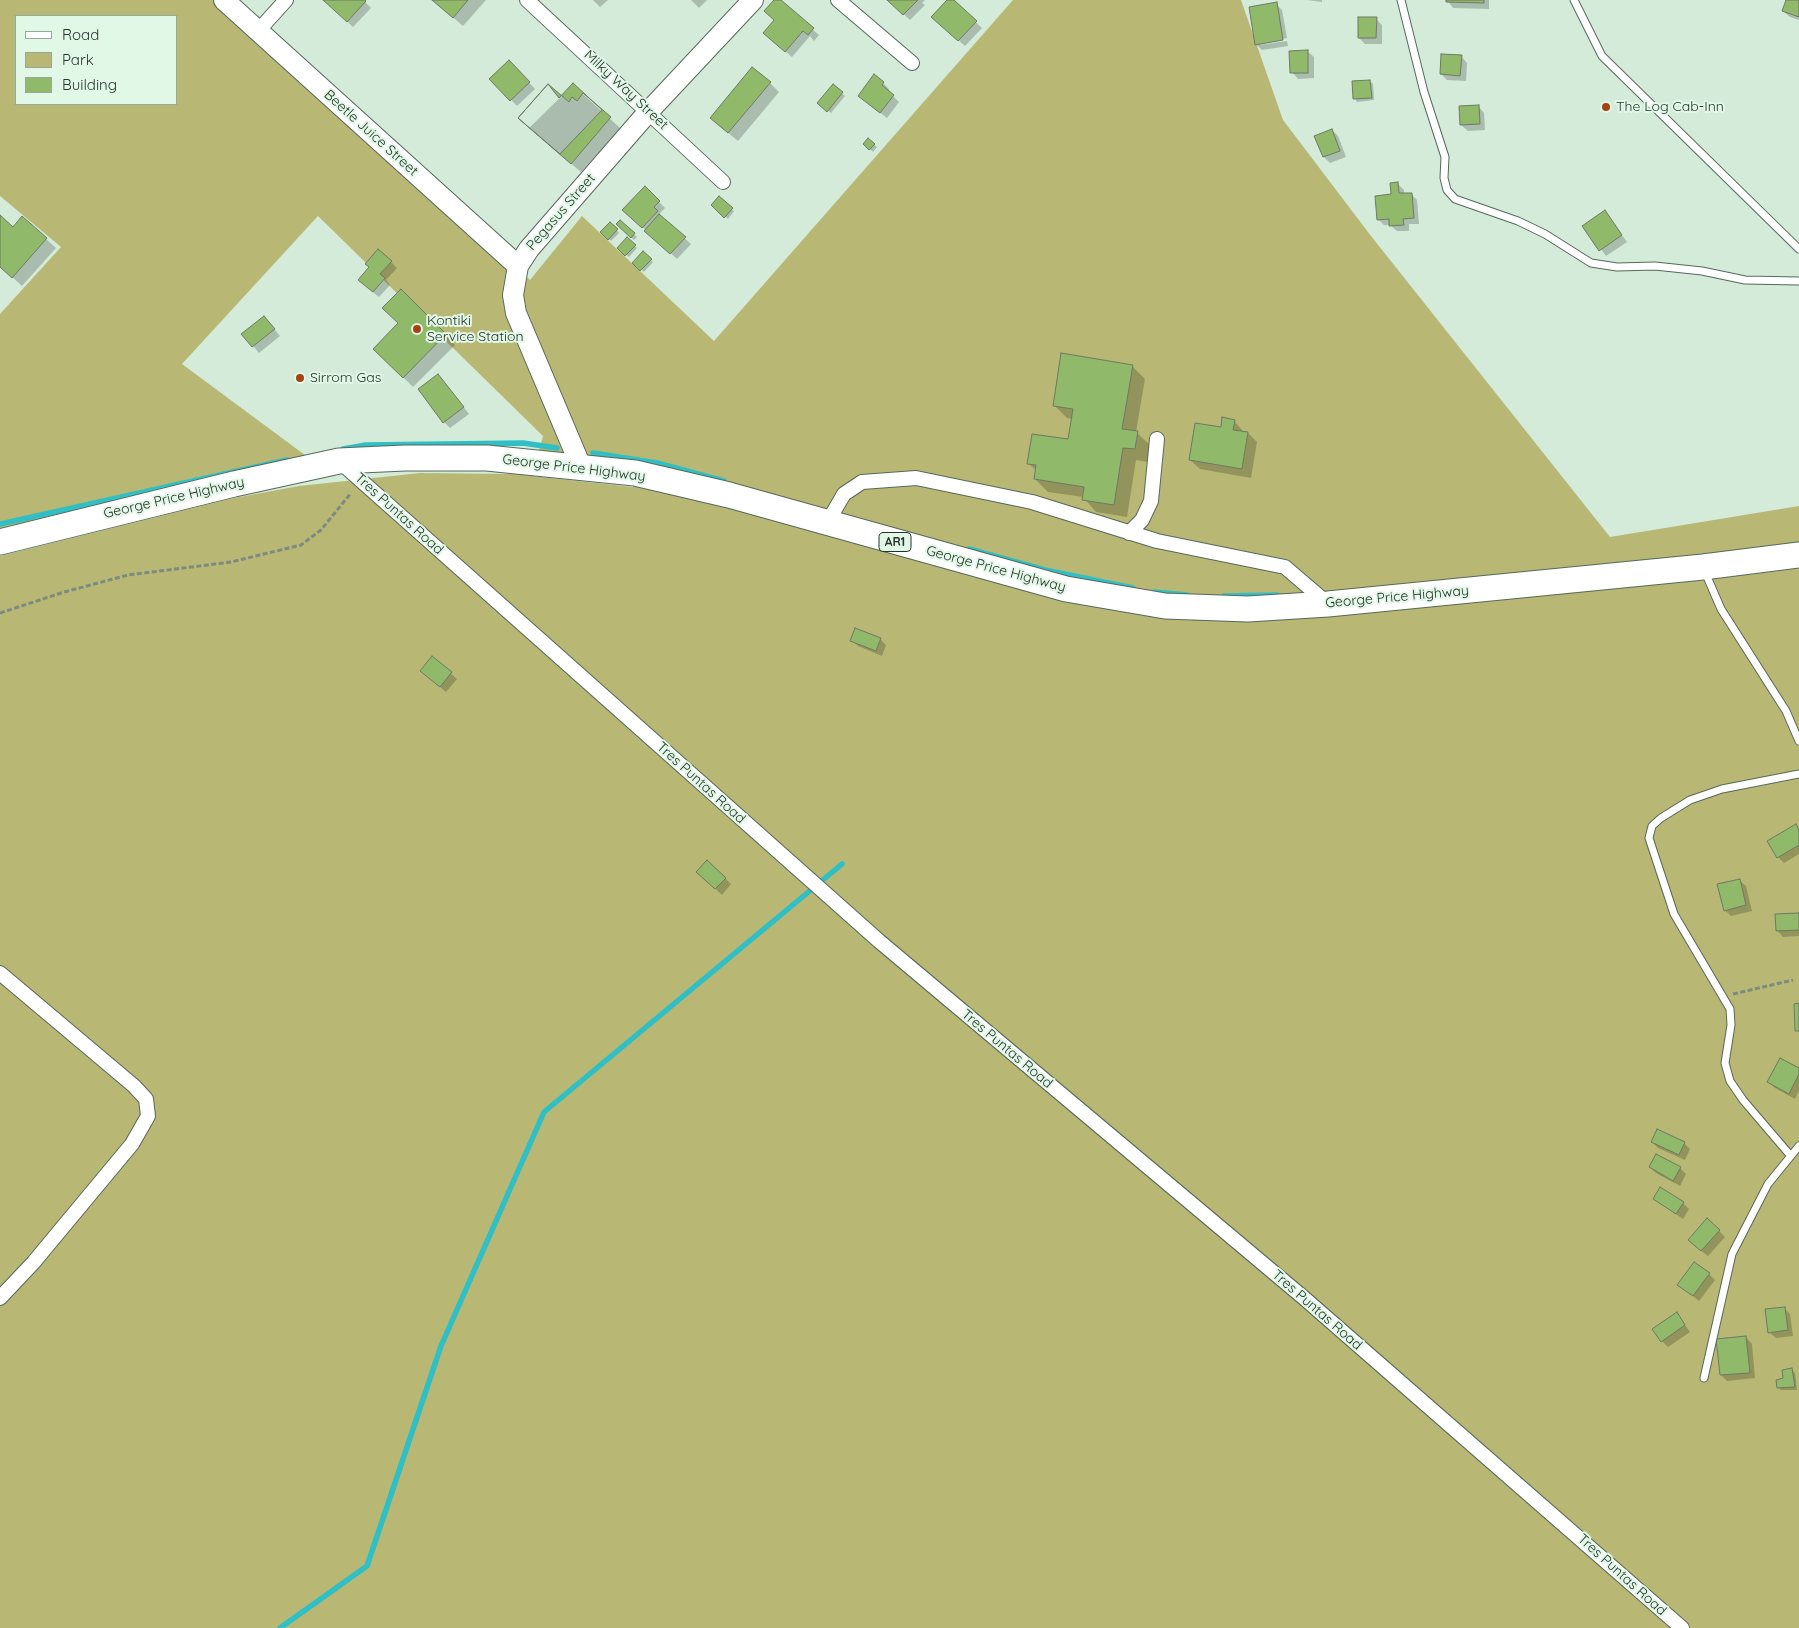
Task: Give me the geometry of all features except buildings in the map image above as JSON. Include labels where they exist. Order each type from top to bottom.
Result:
[{"type":"highway","name":"George Price Highway","points":[[0,542],[234,484],[339,462],[405,458],[487,458],[635,473],[729,495],[1066,589],[1165,606],[1248,609],[1328,604],[1703,567],[1799,555]]},
{"type":"street","name":"Beetle Juice Street","points":[[224,0],[518,266]]},
{"type":"street","points":[[258,31],[286,0]]},
{"type":"street","name":"Milky Way Street","points":[[528,0],[723,182]]},
{"type":"street","name":"Pegasus Street","points":[[582,469],[516,313],[513,295],[518,266],[529,249],[649,111],[753,0]]},
{"type":"street","points":[[838,0],[912,63]]},
{"type":"street","points":[[1129,532],[1142,520],[1151,501],[1157,439]]},
{"type":"street","name":"Tres Puntas Road","points":[[339,462],[871,934],[1304,1298],[1682,1628]]},
{"type":"street","points":[[827,522],[844,494],[862,482],[916,478],[1032,502],[1157,541],[1285,568],[1328,604]]},
{"type":"street","points":[[0,973],[134,1086],[146,1099],[148,1116],[132,1144],[33,1263],[0,1298]]},
{"type":"lane","points":[[1401,0],[1424,92],[1445,158],[1444,178],[1447,190],[1455,199],[1518,222],[1544,234],[1591,263],[1617,267],[1655,266],[1702,271],[1745,280],[1799,281]]},
{"type":"lane","points":[[1574,0],[1602,56],[1799,249]]},
{"type":"lane","points":[[1703,567],[1721,609],[1786,711],[1799,741]]},
{"type":"lane","points":[[1790,1155],[1730,1082],[1725,1063],[1732,1025],[1730,1009],[1674,914],[1649,838],[1652,826],[1661,818],[1690,800],[1722,789],[1799,774]]},
{"type":"lane","points":[[1704,1378],[1732,1254],[1768,1184],[1799,1146]]},
{"type":"path","points":[[0,613],[64,592],[128,575],[231,562],[301,545],[321,530],[362,481]]},
{"type":"path","points":[[1723,997],[1793,980]]},
{"type":"green space","points":[[0,0],[214,0],[530,280],[582,216],[714,341],[1013,0],[1241,0],[1283,120],[1371,236],[1610,537],[1799,506],[1799,1628],[0,1628],[0,556],[229,499],[299,486],[420,473],[513,474],[633,487],[635,473],[538,454],[543,436],[318,216],[182,364],[313,461],[0,534],[0,314],[61,247],[0,196]]},
{"type":"waterway","points":[[343,449],[366,445],[523,443],[557,448]]},
{"type":"waterway","points":[[593,453],[657,463],[724,481]]},
{"type":"waterway","points":[[0,524],[287,460]]},
{"type":"waterway","points":[[969,549],[1045,570],[1133,588]]},
{"type":"waterway","points":[[1154,592],[1187,595]]},
{"type":"waterway","points":[[1224,596],[1277,595]]},
{"type":"waterway","points":[[280,1628],[367,1566],[441,1346],[544,1112],[842,864]]},
{"type":"place","name":"The Log Cab-Inn","points":[[1606,107]]},
{"type":"place","name":"Kontiki Service Station","points":[[417,329]]},
{"type":"place","name":"Sirrom Gas","points":[[300,378]]}]
